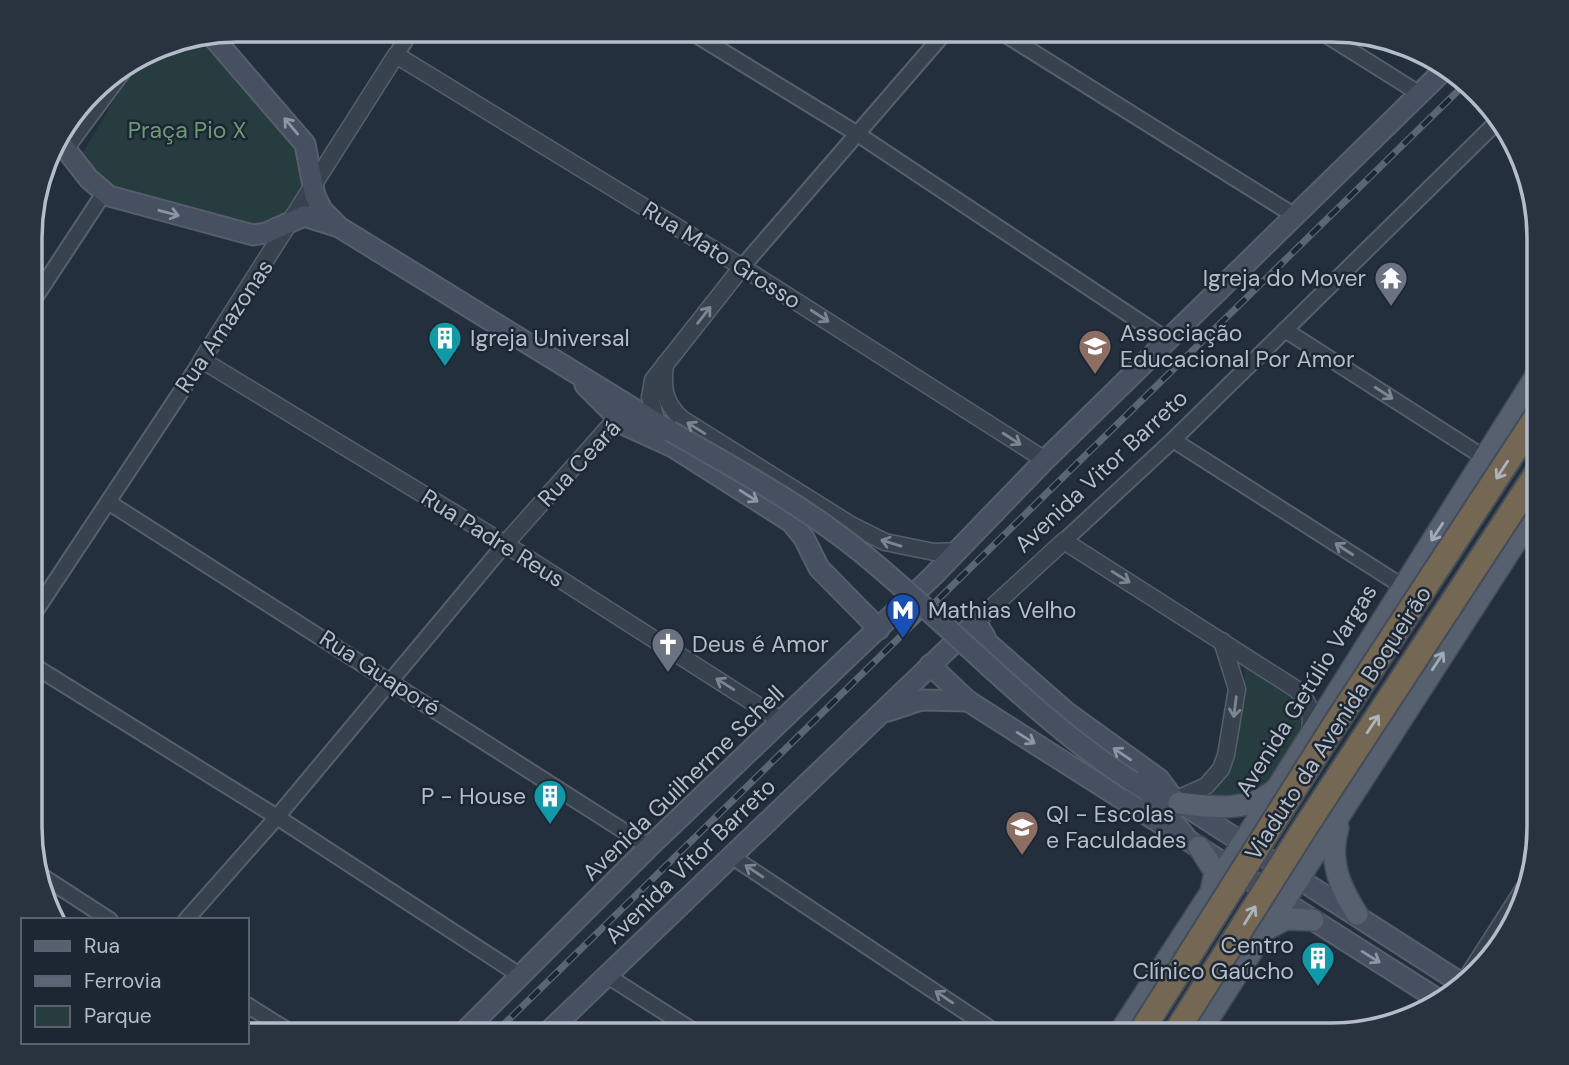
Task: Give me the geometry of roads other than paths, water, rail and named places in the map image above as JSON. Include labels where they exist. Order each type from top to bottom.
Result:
[{"type":"highway","name":"Viaduto da Avenida Boqueirão","points":[[1147,1023],[1334,726],[1527,431]]},
{"type":"highway","name":"Viaduto da Avenida Boqueirão","points":[[1182,1023],[1306,826],[1527,488]]},
{"type":"main road","points":[[218,44],[305,144],[313,188],[322,209],[340,227]]},
{"type":"main road","name":"Avenida Guilherme Schell","points":[[473,1023],[649,847],[879,629],[1045,460],[1439,75]]},
{"type":"main road","points":[[65,146],[104,193],[124,201],[253,235],[266,233],[295,218],[310,216],[340,227],[822,523],[863,554],[1053,725],[1139,786],[1194,844],[1215,872],[1211,892]]},
{"type":"main road","points":[[556,358],[616,419],[635,431],[673,447],[791,522],[804,538],[819,568],[879,629]]},
{"type":"main road","name":"Avenida Getúlio Vargas","points":[[1126,1023],[1228,866],[1527,390]]},
{"type":"main road","points":[[1206,1023],[1527,525]]},
{"type":"main road","points":[[977,629],[1056,704],[1159,779],[1176,801],[1238,806],[1260,800],[1276,789]]},
{"type":"main road","name":"Avenida Vitor Barreto","points":[[557,1023],[930,665],[977,629]]},
{"type":"main road","points":[[930,665],[968,701],[1431,995]]},
{"type":"main road","points":[[877,717],[921,700],[968,701]]},
{"type":"main road","points":[[1291,766],[1293,793],[1300,804],[1320,810],[1348,804]]},
{"type":"main road","points":[[1139,786],[1176,801],[1454,979]]},
{"type":"main road","points":[[1348,804],[1335,837],[1333,856],[1340,884],[1357,914]]},
{"type":"main road","points":[[1269,928],[1286,919],[1313,920]]},
{"type":"main road","points":[[1178,943],[1209,936],[1226,941],[1236,956],[1236,980]]},
{"type":"street","name":"Rua Amazonas","points":[[42,603],[295,218],[404,42]]},
{"type":"street","points":[[708,42],[856,133],[1168,341]]},
{"type":"street","name":"Rua Ceará","points":[[664,427],[650,391],[653,380],[742,267],[936,42]]},
{"type":"street","points":[[1017,42],[1295,216]]},
{"type":"street","points":[[1337,42],[1420,94]]},
{"type":"street","name":"Rua Mato Grosso","points":[[396,55],[742,267],[1045,460]]},
{"type":"street","name":"Avenida Vitor Barreto","points":[[977,629],[1064,541],[1173,440],[1492,127]]},
{"type":"street","points":[[42,289],[104,193]]},
{"type":"street","points":[[1285,330],[1485,458]]},
{"type":"street","name":"Rua Padre Reus","points":[[202,360],[505,544],[782,721]]},
{"type":"street","points":[[665,364],[666,399],[682,419],[851,525],[885,542],[934,552],[958,551]]},
{"type":"street","name":"Rua Ceará","points":[[188,918],[277,817],[505,544],[616,419],[632,415],[664,427]]},
{"type":"street","points":[[1173,440],[1402,586]]},
{"type":"street","name":"Rua Guaporé","points":[[108,502],[390,679],[649,847]]},
{"type":"street","points":[[1064,541],[1222,641],[1305,698],[1311,718],[1307,739]]},
{"type":"street","points":[[1176,801],[1206,786],[1221,768],[1226,755],[1237,689],[1222,641]]},
{"type":"street","points":[[42,670],[277,817],[522,976]]},
{"type":"street","points":[[731,856],[982,1023]]},
{"type":"street","points":[[50,882],[107,918]]},
{"type":"street","points":[[606,975],[681,1023]]},
{"type":"street","points":[[248,1006],[276,1023]]},
{"type":"railway","points":[[505,1023],[1459,90]]},
{"type":"place","name":"Igreja do Mover","points":[[1391,308]]},
{"type":"place","name":"Igreja Universal","points":[[445,368]]},
{"type":"place","name":"Associação Educacional Por Amor","points":[[1095,376]]},
{"type":"place","name":"Mathias Velho","points":[[903,640]]},
{"type":"place","name":"Deus é Amor","points":[[668,674]]},
{"type":"place","name":"P - House","points":[[550,826]]},
{"type":"place","name":"QI - Escolas e Faculdades","points":[[1022,857]]},
{"type":"place","name":"Centro Clínico Gaúcho","points":[[1318,988]]},
{"type":"park label","name":"Praça Pio X","points":[[187,130]]}]
